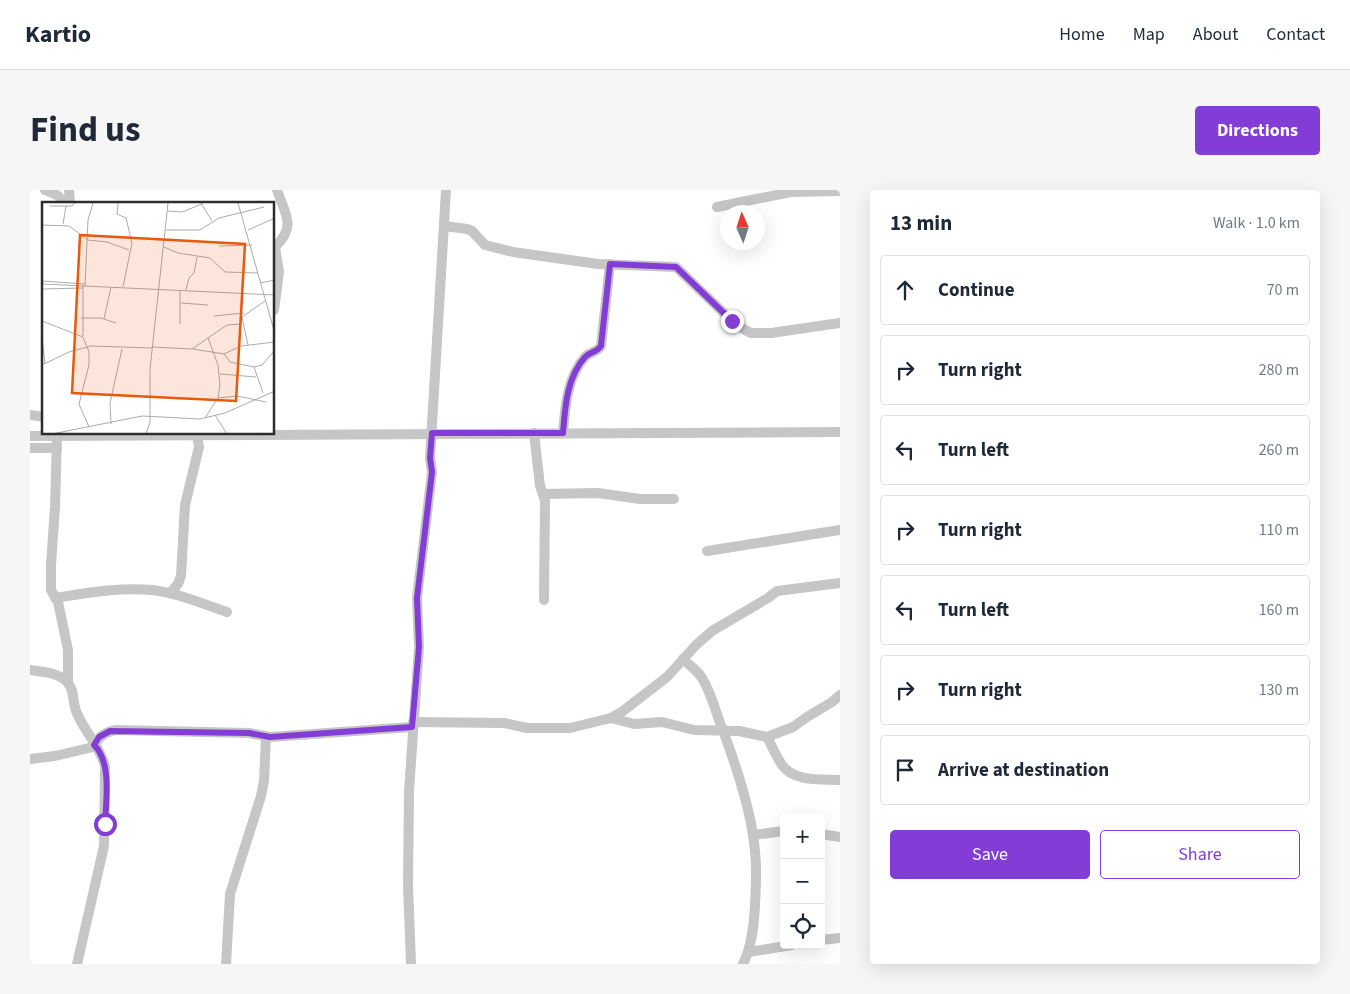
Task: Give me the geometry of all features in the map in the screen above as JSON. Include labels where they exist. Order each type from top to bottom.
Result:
[{"type":"street","points":[[45,190],[57,195],[66,202]]},
{"type":"street","points":[[275,246],[285,234],[288,227],[287,215],[277,190]]},
{"type":"street","points":[[411,964],[407,829],[412,724],[419,647],[417,598],[432,467],[430,458],[446,190]]},
{"type":"street","points":[[717,208],[791,192],[840,191]]},
{"type":"street","points":[[444,226],[472,231],[480,241],[491,248],[513,252],[610,264],[676,267],[732,321],[751,333],[771,333],[840,323]]},
{"type":"street","points":[[275,252],[279,272],[275,302]]},
{"type":"street","points":[[563,433],[565,406],[575,371],[587,355],[598,350],[601,346],[610,264]]},
{"type":"street","points":[[275,434],[840,432]]},
{"type":"street","points":[[534,433],[540,486],[544,494],[544,600]]},
{"type":"street","points":[[63,435],[57,448],[51,565],[52,590],[58,602],[68,650],[68,682]]},
{"type":"street","points":[[30,436],[197,435],[199,447],[186,505],[181,576],[178,584],[170,593]]},
{"type":"street","points":[[30,448],[57,448]]},
{"type":"street","points":[[544,494],[598,493],[640,499],[674,499]]},
{"type":"street","points":[[706,551],[840,530]]},
{"type":"street","points":[[30,759],[55,756],[90,748],[99,737],[116,730],[249,733],[266,737],[412,724],[504,723],[527,728],[570,728],[611,718],[623,712],[657,686],[712,631],[777,591],[840,584]]},
{"type":"street","points":[[55,598],[127,590],[152,590],[170,593],[227,612]]},
{"type":"street","points":[[683,659],[700,674],[703,680],[723,731],[747,807],[753,835],[756,888],[754,920],[749,952],[742,964]]},
{"type":"street","points":[[30,670],[55,675],[68,682],[72,688],[76,712],[94,745],[102,754],[105,766],[104,839],[76,964]]},
{"type":"street","points":[[611,718],[634,724],[662,722],[694,730],[739,731],[767,737],[793,727],[840,695]]},
{"type":"street","points":[[226,964],[230,894],[261,796],[264,780],[266,737]]},
{"type":"street","points":[[767,737],[781,764],[789,772],[806,778],[840,780]]},
{"type":"street","points":[[753,835],[780,832]]},
{"type":"street","points":[[825,835],[840,837]]},
{"type":"street","points":[[825,940],[840,938]]},
{"type":"street","points":[[749,952],[780,947]]},
{"type":"route","points":[[105,824],[105,766],[102,754],[94,745],[99,737],[110,731],[249,733],[270,737],[412,727],[419,647],[417,598],[432,472],[430,458],[432,433],[563,433],[565,406],[575,371],[587,355],[598,350],[601,346],[610,264],[676,267],[732,321]]}]
